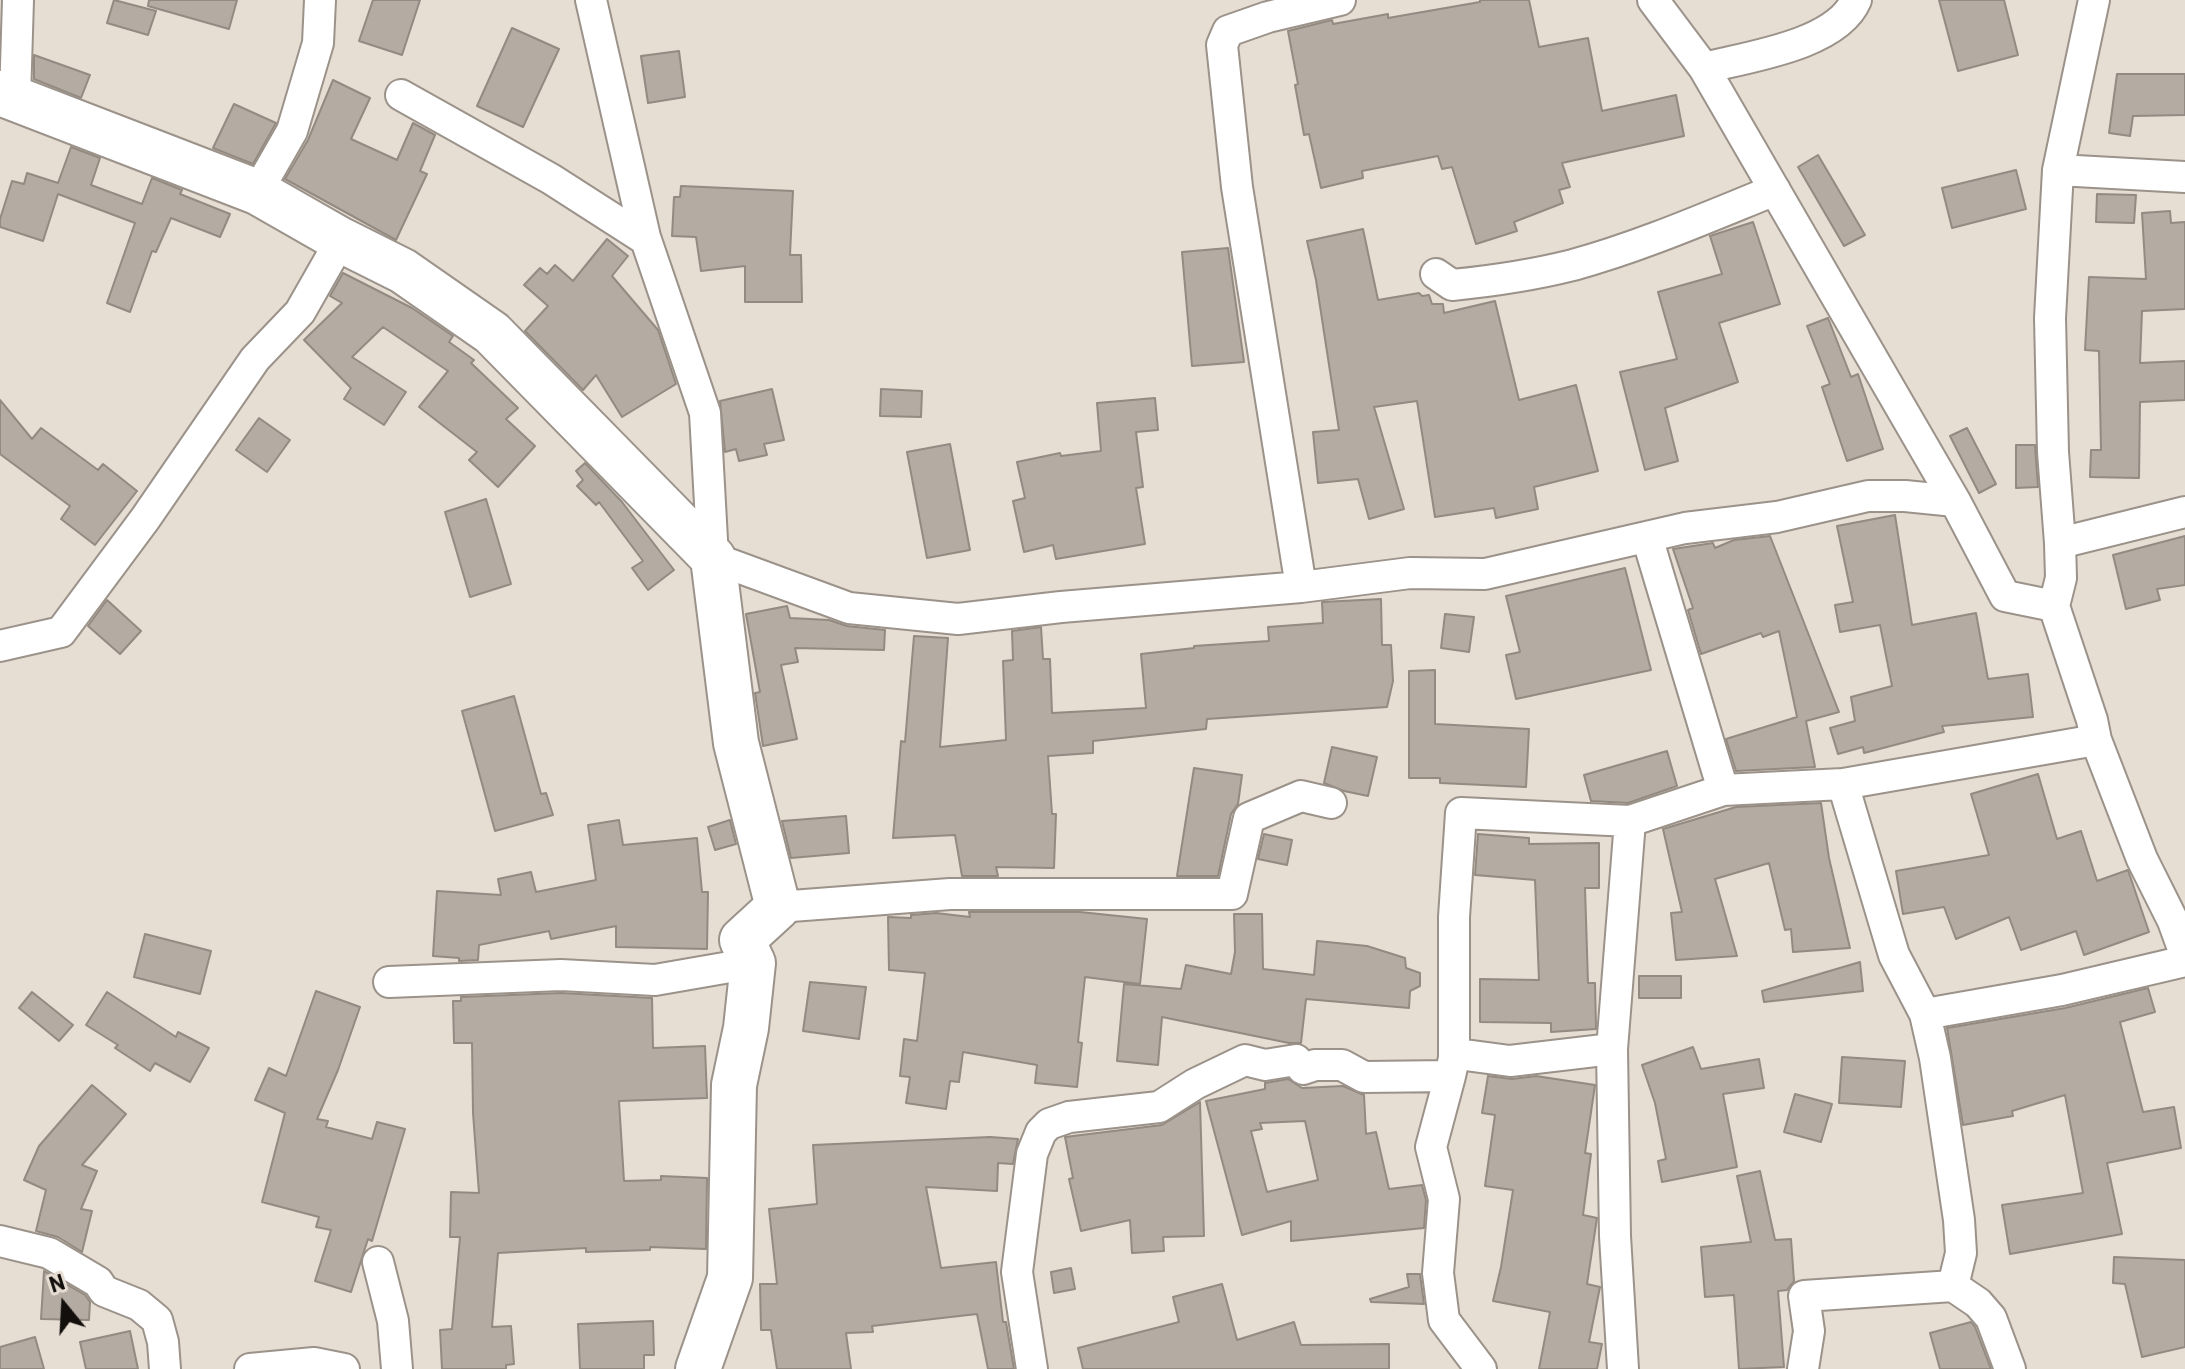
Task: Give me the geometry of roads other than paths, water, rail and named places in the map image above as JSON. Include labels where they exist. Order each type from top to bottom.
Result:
[{"type":"street","points":[[18,0],[7,96],[257,192],[403,271],[492,333],[713,558],[849,608],[958,619],[1301,587],[1410,573],[1485,574],[1685,528],[1777,517],[1868,496],[1955,501]]},
{"type":"street","points":[[257,192],[292,131],[318,43],[320,0]]},
{"type":"street","points":[[591,0],[646,240],[705,413],[713,558],[736,743],[778,907]]},
{"type":"street","points":[[1301,587],[1237,187],[1222,45],[1228,31],[1268,17],[1340,0]]},
{"type":"street","points":[[1653,0],[1704,68],[1955,501],[2005,596],[2054,606]]},
{"type":"street","points":[[1704,68],[1824,33],[1850,14],[1856,0]]},
{"type":"street","points":[[2094,0],[2058,170],[2050,318],[2053,452],[2061,578],[2054,606],[2096,740],[2142,859],[2173,921],[2185,954]]},
{"type":"street","points":[[401,95],[551,179],[646,240]]},
{"type":"street","points":[[2058,170],[2185,177]]},
{"type":"street","points":[[1436,274],[1452,285],[1504,279],[1571,265],[1636,246],[1775,190]]},
{"type":"street","points":[[0,646],[61,632],[145,519],[255,359],[300,312],[341,240]]},
{"type":"street","points":[[2060,543],[2185,512]]},
{"type":"street","points":[[1647,537],[1723,790]]},
{"type":"street","points":[[1481,1369],[1444,1320],[1438,1273],[1444,1199],[1431,1147],[1452,1067],[1454,917],[1461,813],[1630,821],[1723,790],[1843,784],[2096,740]]},
{"type":"street","points":[[1843,784],[1894,955],[1925,1014],[1935,1058],[1959,1220],[1961,1253],[1953,1286]]},
{"type":"street","points":[[698,1369],[730,1278],[734,1085],[746,1028],[753,963],[742,940],[778,907],[950,894],[1232,894],[1249,818],[1301,796],[1331,803]]},
{"type":"street","points":[[1623,1369],[1615,1236],[1612,1049],[1630,821]]},
{"type":"street","points":[[1925,1014],[2062,990],[2185,961]]},
{"type":"street","points":[[389,982],[561,975],[655,980],[753,963]]},
{"type":"street","points":[[1032,1369],[1017,1272],[1032,1154],[1041,1132],[1049,1124],[1069,1117],[1159,1107],[1195,1084],[1245,1060],[1265,1065],[1296,1060],[1303,1069],[1315,1065],[1342,1065],[1364,1077],[1452,1067],[1465,1055],[1510,1061],[1612,1049]]},
{"type":"street","points":[[0,1241],[49,1253],[98,1282],[104,1291],[139,1305],[157,1320],[165,1369]]},
{"type":"street","points":[[378,1262],[393,1321],[393,1368]]},
{"type":"street","points":[[1803,1369],[1809,1331],[1804,1296],[1953,1286],[1978,1303],[1991,1318],[2010,1369]]},
{"type":"street","points":[[250,1369],[314,1363],[344,1369]]}]
